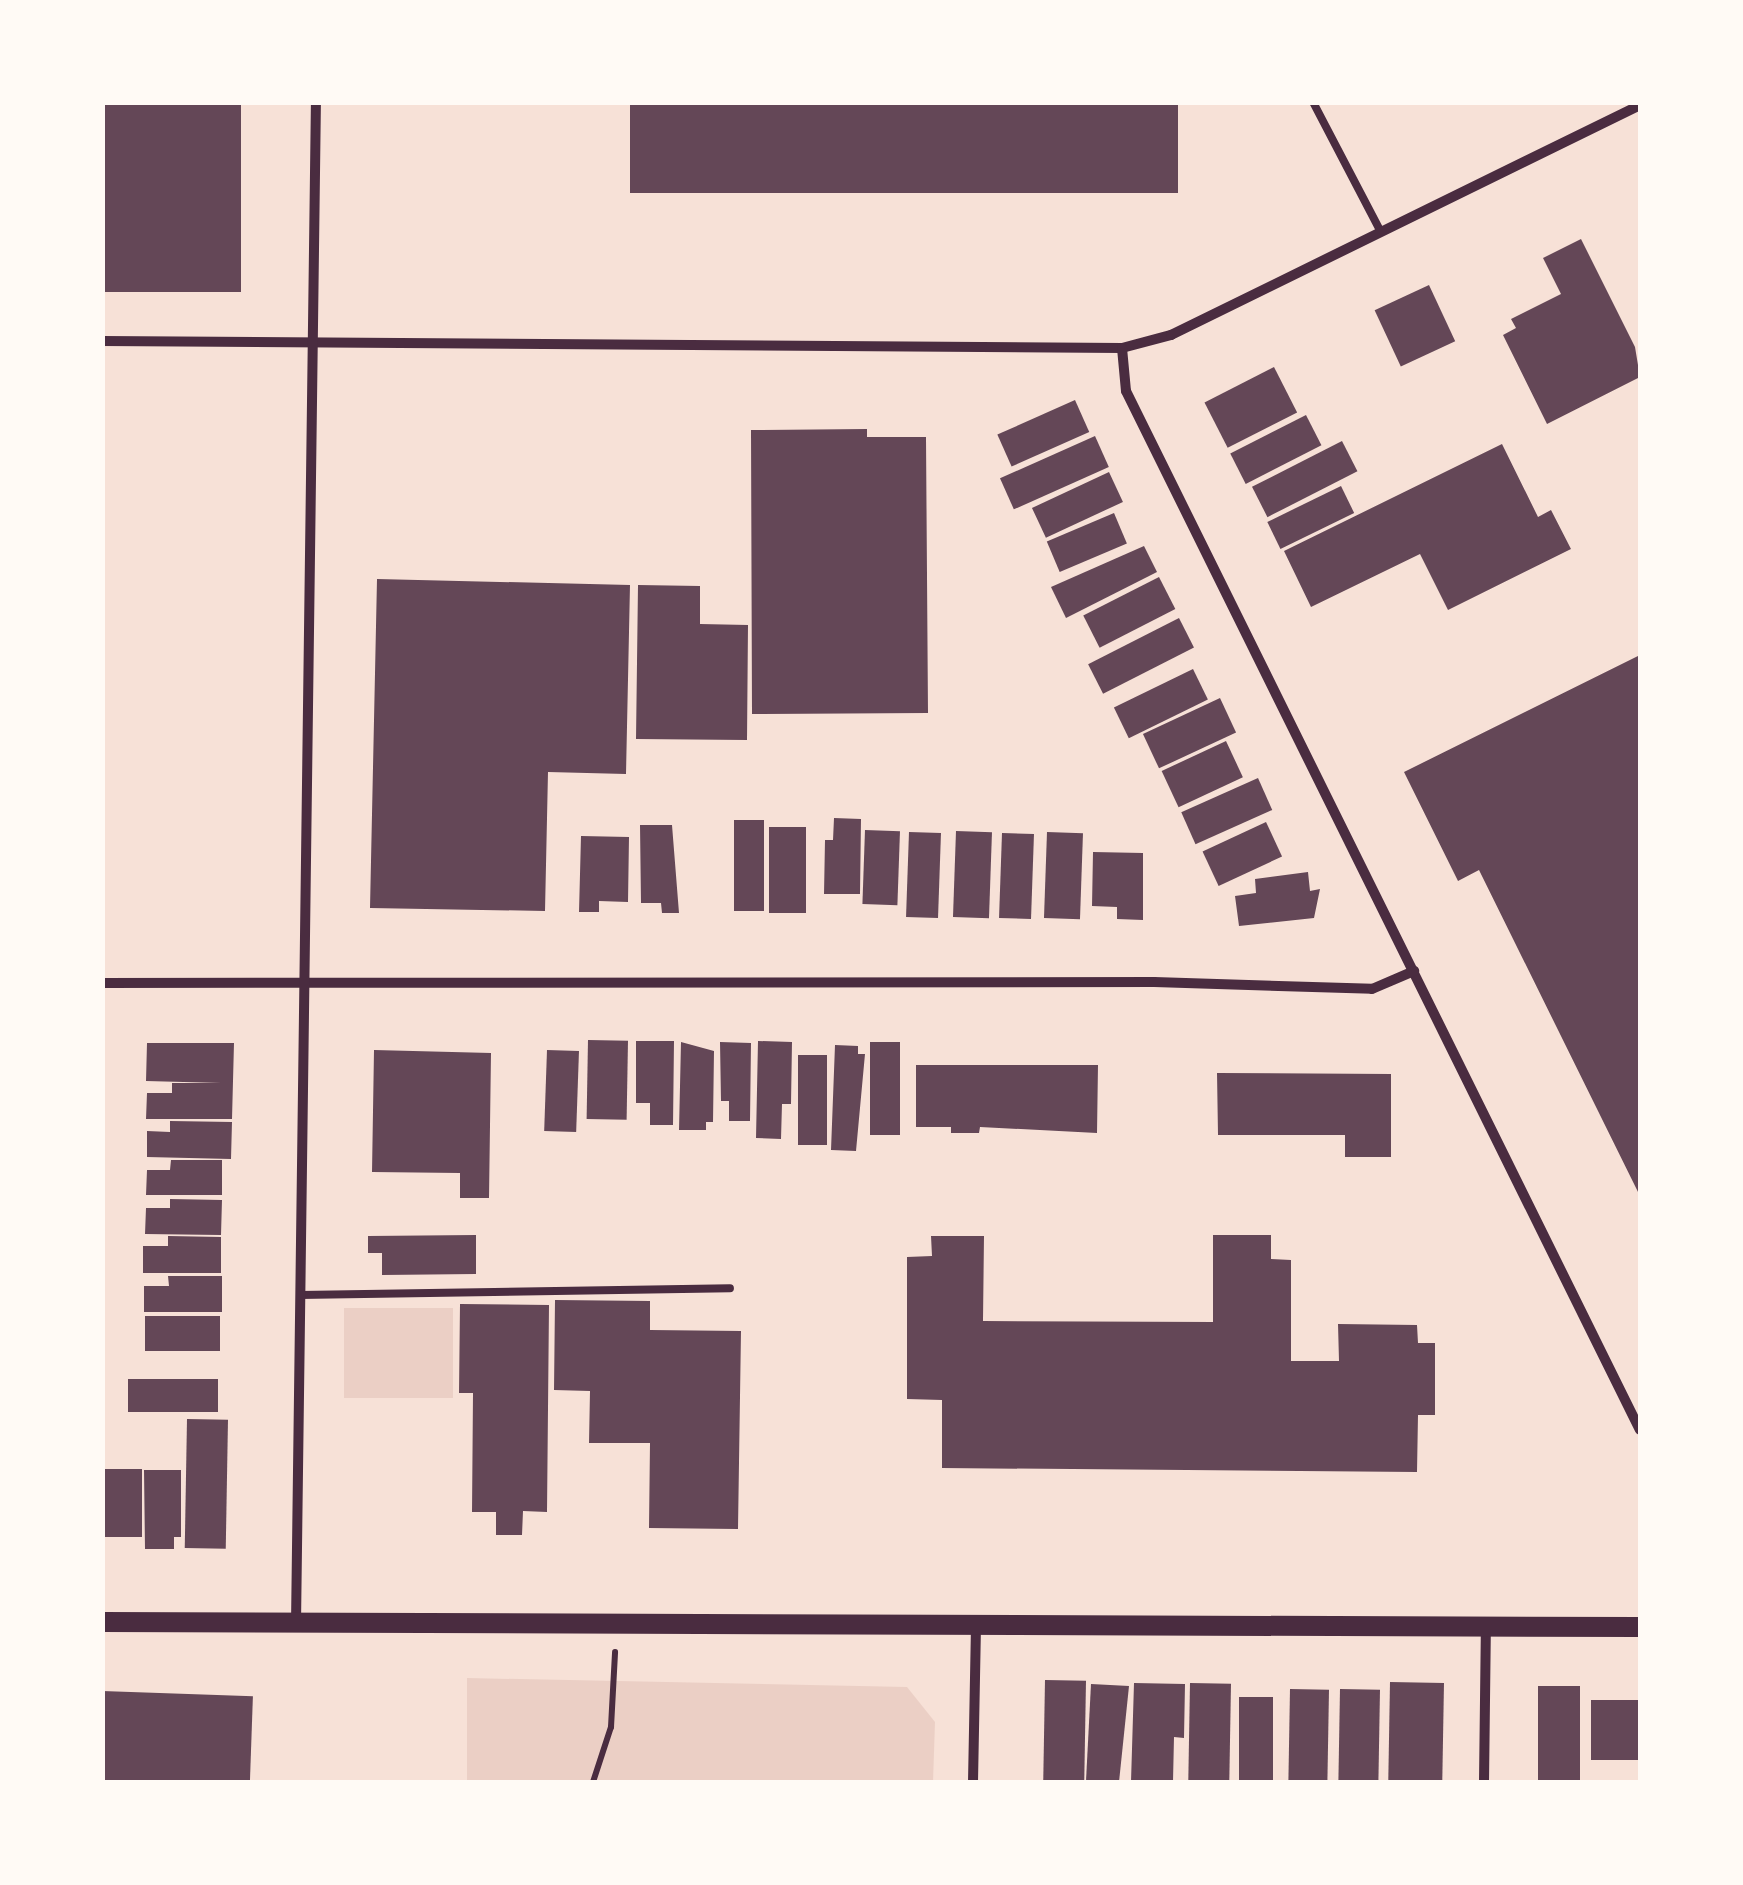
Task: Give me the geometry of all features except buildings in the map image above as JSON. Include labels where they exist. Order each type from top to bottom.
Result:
[{"type":"main road","points":[[102,1622],[976,1629],[1486,1624],[1640,1628]]},
{"type":"street","points":[[296,1625],[316,102]]},
{"type":"street","points":[[102,341],[1122,348],[1170,334],[1640,105]]},
{"type":"street","points":[[1122,348],[1126,391],[1640,1430]]},
{"type":"street","points":[[102,984],[1154,982],[1372,990],[1414,971]]},
{"type":"street","points":[[1484,1782],[1486,1624]]},
{"type":"street","points":[[973,1782],[976,1629]]},
{"type":"lane","points":[[1313,102],[1381,232]]},
{"type":"lane","points":[[300,1295],[730,1288]]},
{"type":"path","points":[[593,1782],[611,1727],[616,1626]]},
{"type":"shaded area","points":[[344,1308],[453,1308],[453,1398],[344,1398]]},
{"type":"shaded area","points":[[467,1678],[907,1687],[935,1722],[933,1782],[467,1782]]}]
